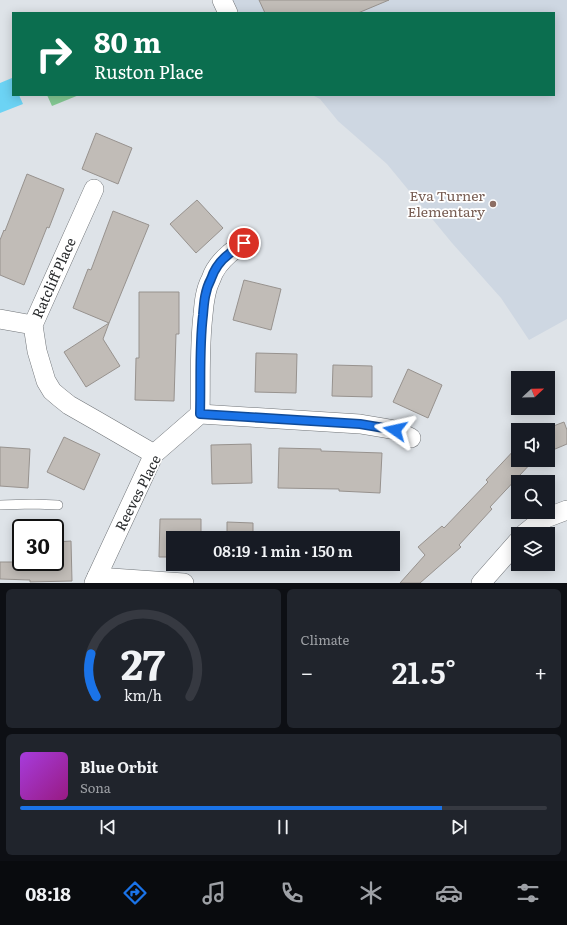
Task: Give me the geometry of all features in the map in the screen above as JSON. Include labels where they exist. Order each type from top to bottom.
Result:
[{"type":"street","points":[[222,0],[228,12]]},
{"type":"street","name":"Ratcliff Place","points":[[94,189],[33,325],[37,351],[41,367],[52,391],[69,405],[154,454]]},
{"type":"street","points":[[244,243],[223,260],[216,269],[207,287],[201,332],[200,414],[360,424],[395,430],[411,438]]},
{"type":"street","points":[[0,319],[33,325]]},
{"type":"street","name":"Reeves Place","points":[[95,580],[154,454],[200,414]]},
{"type":"street","points":[[533,527],[546,518],[567,510]]},
{"type":"street","points":[[481,583],[511,549]]},
{"type":"street","points":[[95,580],[184,583]]},
{"type":"lane","points":[[0,505],[58,505]]},
{"type":"shaded area","name":"Eva Turner Elementary","points":[[232,0],[567,0],[567,319],[529,340],[501,298],[452,243],[387,164],[338,121],[320,99],[314,96],[555,96],[555,12],[238,12]]},
{"type":"green space","points":[[47,96],[77,96],[52,106]]},
{"type":"water","points":[[12,78],[12,96],[19,96],[23,104],[0,113],[0,83]]},
{"type":"building","points":[[259,0],[389,0],[360,12],[265,12]]},
{"type":"building","points":[[96,133],[132,148],[118,184],[82,169]]},
{"type":"building","points":[[27,174],[64,189],[24,285],[0,275],[0,240],[4,230],[5,231]]},
{"type":"building","points":[[197,200],[223,228],[196,253],[170,224]]},
{"type":"building","points":[[113,211],[149,225],[109,323],[73,308],[88,269],[91,270]]},
{"type":"building","points":[[244,280],[281,289],[271,330],[233,320]]},
{"type":"building","points":[[139,292],[179,292],[179,334],[176,334],[174,401],[135,400],[136,358],[139,358]]},
{"type":"building","points":[[109,323],[103,339],[120,366],[86,387],[64,352]]},
{"type":"building","points":[[256,353],[297,354],[296,393],[255,392]]},
{"type":"building","points":[[333,365],[372,366],[372,397],[332,396]]},
{"type":"building","points":[[408,369],[442,385],[428,418],[393,402]]},
{"type":"building","points":[[564,422],[567,430],[567,444],[555,449],[555,425]]},
{"type":"building","points":[[64,437],[100,454],[84,490],[47,472]]},
{"type":"building","points":[[251,444],[252,483],[212,484],[211,445]]},
{"type":"building","points":[[0,447],[30,449],[28,488],[0,486]]},
{"type":"building","points":[[279,448],[382,453],[380,493],[339,491],[339,489],[278,488]]},
{"type":"building","points":[[511,453],[511,467],[527,467],[520,475],[511,475],[511,485],[490,507],[492,509],[459,545],[461,547],[420,583],[400,583],[425,555],[418,547],[442,526],[444,528],[488,482],[486,480]]},
{"type":"building","points":[[160,519],[201,519],[201,531],[166,531],[166,557],[159,557]]},
{"type":"building","points":[[227,522],[253,523],[253,531],[227,531]]},
{"type":"building","points":[[64,541],[71,541],[72,581],[30,582],[30,580],[0,579],[0,562],[12,562],[12,571],[64,571]]},
{"type":"place","name":"Eva Turner Elementary","points":[[493,204]]},
{"type":"route","points":[[244,243],[223,260],[216,269],[207,287],[201,332],[200,414],[360,424],[395,430]]}]
